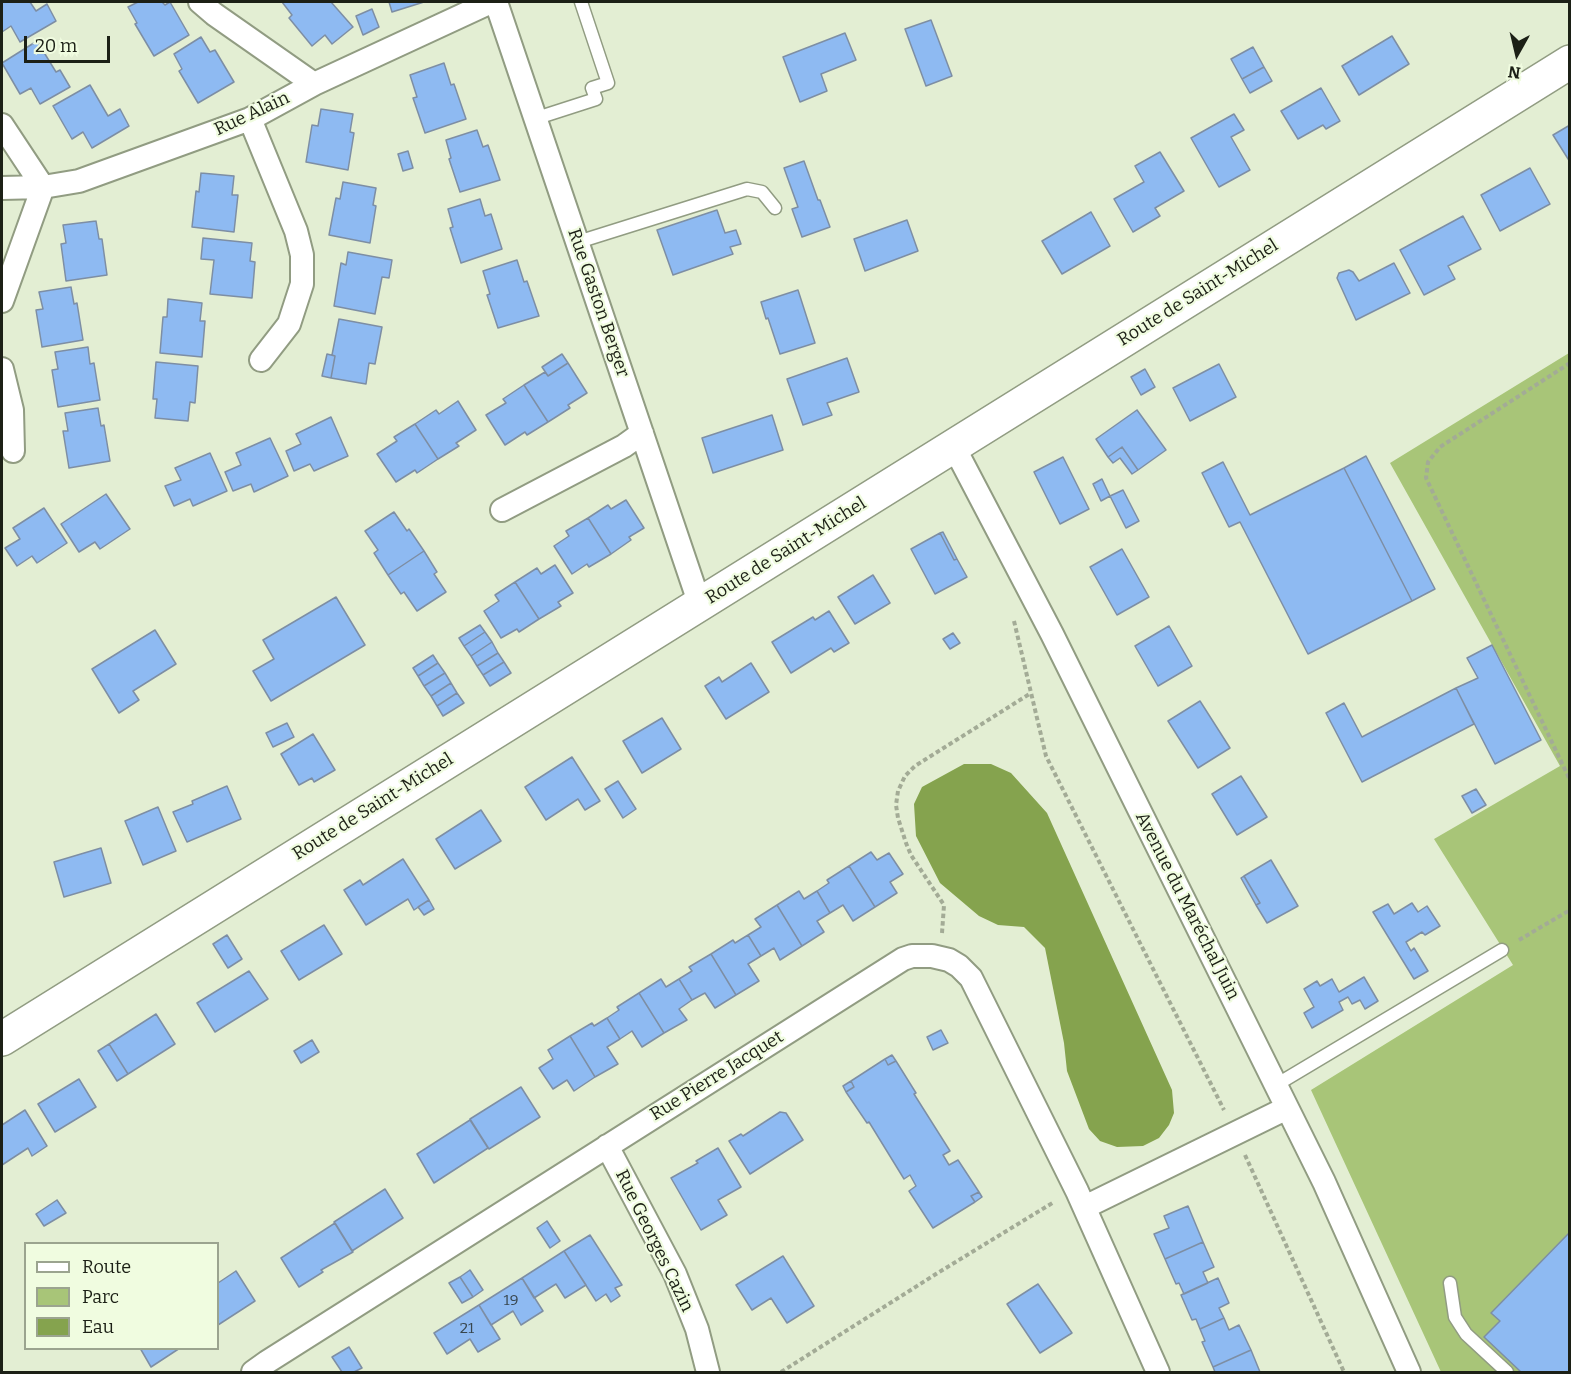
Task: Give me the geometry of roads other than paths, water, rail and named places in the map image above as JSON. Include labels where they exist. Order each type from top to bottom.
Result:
[{"type":"street","points":[[200,2],[314,84]]},
{"type":"street","name":"Rue Alain","points":[[2,188],[44,187],[79,181],[250,119],[314,84],[491,2]]},
{"type":"street","name":"Rue Gaston Berger","points":[[496,2],[700,605]]},
{"type":"street","name":"Route de Saint-Michel","points":[[2,1039],[1569,62]]},
{"type":"street","points":[[250,119],[296,231],[302,255],[302,284],[289,324],[261,360]]},
{"type":"street","points":[[2,125],[44,187],[2,301]]},
{"type":"street","points":[[2,369],[12,410],[13,451]]},
{"type":"street","points":[[502,510],[624,446],[642,433]]},
{"type":"street","name":"Avenue du Maréchal Juin","points":[[953,446],[1030,591],[1324,1182],[1409,1372]]},
{"type":"street","name":"Rue Pierre Jacquet","points":[[263,1369],[607,1146],[903,959],[912,956],[940,957],[958,966],[971,978],[1085,1207]]},
{"type":"street","points":[[1158,1372],[1085,1207],[1287,1108]]},
{"type":"street","name":"Rue Georges Cazin","points":[[607,1146],[675,1274],[696,1329],[708,1372]]},
{"type":"lane","points":[[537,118],[596,99],[592,88],[608,83],[580,2]]},
{"type":"lane","points":[[578,242],[747,189],[762,192],[775,208]]},
{"type":"lane","points":[[1276,1085],[1502,950]]},
{"type":"lane","points":[[1450,1283],[1455,1317],[1466,1334],[1507,1372]]},
{"type":"water","points":[[964,764],[991,764],[1011,773],[1047,813],[1172,1090],[1174,1113],[1169,1125],[1159,1138],[1143,1146],[1117,1147],[1100,1141],[1089,1129],[1067,1071],[1064,1043],[1045,948],[1024,927],[998,925],[979,916],[940,883],[916,836],[914,804],[922,787]]}]
